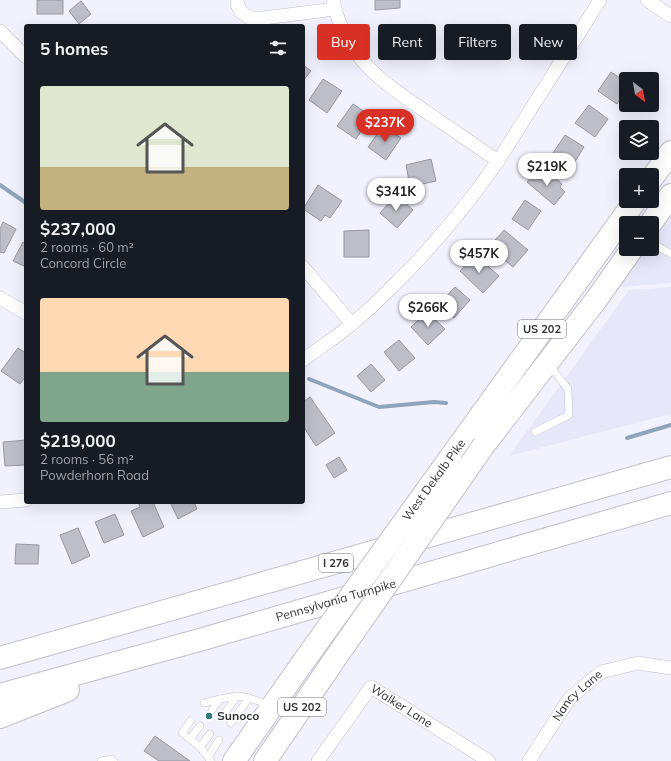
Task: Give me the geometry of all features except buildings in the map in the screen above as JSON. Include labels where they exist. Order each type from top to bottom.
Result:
[{"type":"highway","points":[[659,168],[671,152]]},
{"type":"highway","points":[[656,216],[671,195]]},
{"type":"highway","name":"West Dekalb Pike","points":[[234,761],[301,665],[630,208]]},
{"type":"highway","name":"West Dekalb Pike","points":[[265,761],[484,445],[596,300],[627,256]]},
{"type":"highway","name":"I 276","points":[[0,658],[671,467]]},
{"type":"highway","name":"Pennsylvania Turnpike","points":[[0,695],[203,639],[671,503]]},
{"type":"highway","points":[[0,717],[203,639]]},
{"type":"street","points":[[238,0],[237,4],[241,12],[250,18],[264,18],[334,4],[342,28],[350,44],[361,60],[374,74],[394,90],[498,161]]},
{"type":"street","points":[[305,359],[352,324],[403,277],[446,230],[482,185],[600,0]]},
{"type":"street","points":[[647,0],[671,16]]},
{"type":"street","points":[[0,31],[24,55]]},
{"type":"street","points":[[305,269],[352,324]]},
{"type":"street","points":[[0,298],[24,311]]},
{"type":"street","points":[[0,502],[24,500]]},
{"type":"street","name":"Nancy Lane","points":[[529,761],[569,698],[601,672],[638,663],[671,668]]},
{"type":"street","name":"Walker Lane","points":[[318,761],[371,687],[489,761]]},
{"type":"lane","points":[[659,247],[671,254]]},
{"type":"lane","points":[[535,432],[569,415],[568,389],[548,363]]},
{"type":"lane","points":[[204,704],[237,696],[273,705]]},
{"type":"lane","points":[[222,717],[237,696]]},
{"type":"lane","points":[[231,723],[249,698]]},
{"type":"lane","points":[[212,710],[220,699]]},
{"type":"lane","points":[[191,720],[182,733],[200,747],[209,759],[219,740]]},
{"type":"lane","points":[[190,739],[200,726]]},
{"type":"lane","points":[[200,747],[210,734]]},
{"type":"lane","points":[[101,761],[113,760]]},
{"type":"shaded area","points":[[671,213],[671,283],[619,287],[641,256],[659,256],[659,230]]},
{"type":"shaded area","points":[[671,287],[671,414],[509,456],[629,290]]},
{"type":"waterway","points":[[0,185],[24,202]]},
{"type":"waterway","points":[[309,379],[379,407],[434,402],[446,403]]},
{"type":"waterway","points":[[627,438],[671,425]]},
{"type":"place","name":"Sunoco","points":[[209,716]]}]
